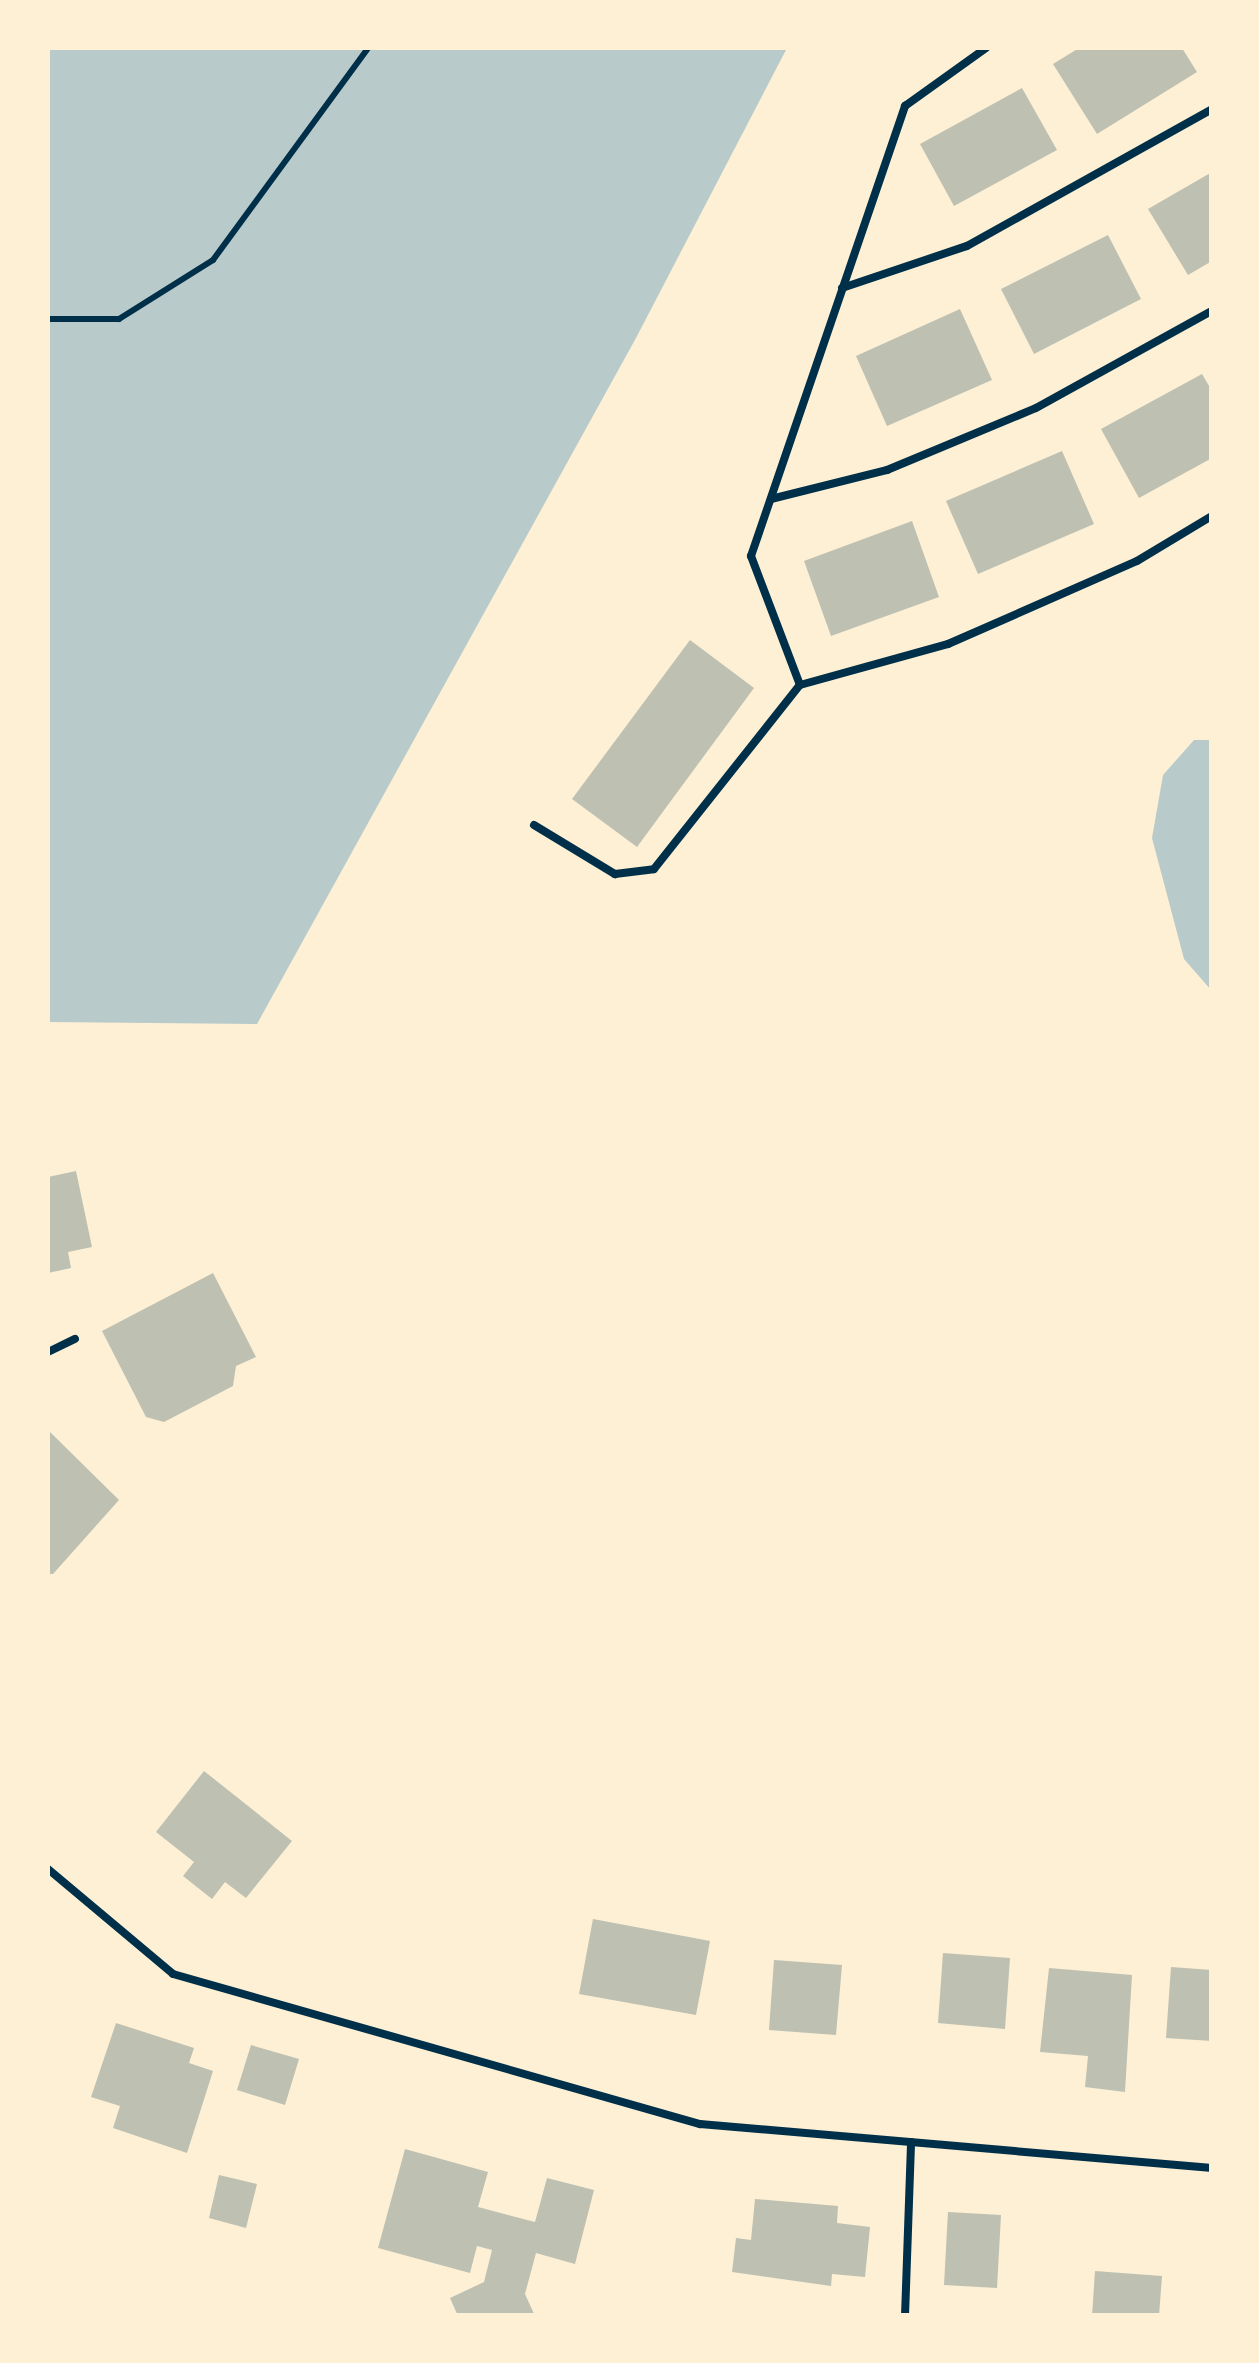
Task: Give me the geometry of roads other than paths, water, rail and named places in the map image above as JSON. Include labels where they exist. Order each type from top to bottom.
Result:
[{"type":"lane","points":[[800,684],[751,556],[905,106],[986,48]]},
{"type":"lane","points":[[842,288],[967,246],[1212,109]]},
{"type":"lane","points":[[770,498],[887,470],[1036,408],[1212,311]]},
{"type":"lane","points":[[534,825],[615,874],[654,869],[800,684],[948,644],[1137,562],[1212,516]]},
{"type":"lane","points":[[48,1352],[75,1339]]},
{"type":"lane","points":[[48,1869],[173,1974],[700,2124],[1212,2168]]},
{"type":"lane","points":[[905,2316],[912,2142]]}]
